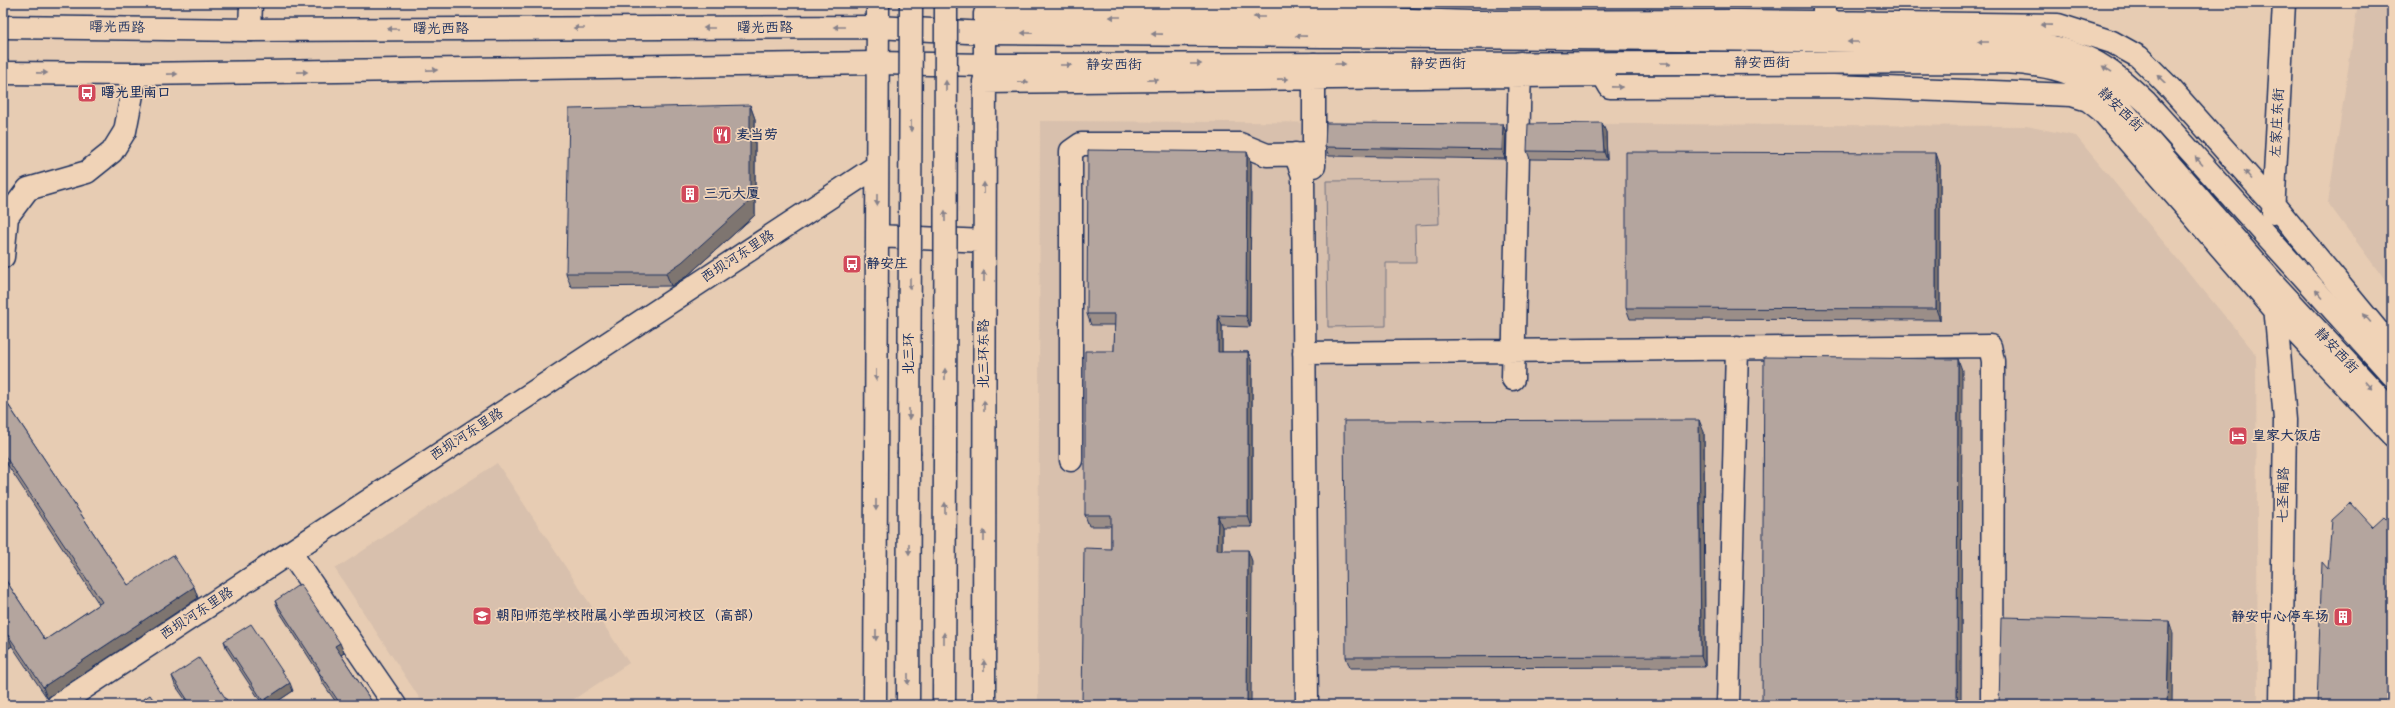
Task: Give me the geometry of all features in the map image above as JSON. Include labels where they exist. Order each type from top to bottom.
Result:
[{"type":"main road","points":[[250,30],[251,3]]},
{"type":"main road","points":[[876,705],[878,3]]},
{"type":"main road","name":"北三环","points":[[908,705],[911,3]]},
{"type":"main road","points":[[944,705],[946,3]]},
{"type":"main road","name":"左家庄东街","points":[[2272,242],[2284,3]]},
{"type":"main road","points":[[985,18],[1298,16],[1469,22],[1824,22],[2058,25],[2112,42],[2139,57],[2170,88],[2274,205],[2392,348]]},
{"type":"main road","points":[[1298,16],[1354,36]]},
{"type":"main road","name":"曙光西路","points":[[3,27],[250,30],[878,27],[985,18]]},
{"type":"main road","name":"静安西街","points":[[985,18],[1354,36],[1824,22],[2055,46],[2085,55],[2117,75],[2146,102],[2392,375]]},
{"type":"main road","name":"北三环东路","points":[[984,705],[985,18]]},
{"type":"main road","name":"静安西街","points":[[877,63],[984,74],[1520,70],[2004,62],[2033,64],[2061,70],[2084,79],[2112,98],[2275,284],[2392,411]]},
{"type":"main road","points":[[3,73],[136,74],[877,63]]},
{"type":"main road","points":[[1512,379],[1520,70],[1603,75],[1610,87],[1833,86],[2072,95],[2088,100],[2102,111],[2275,310],[2392,435]]},
{"type":"main road","points":[[1307,705],[1303,174],[1308,158],[1314,71]]},
{"type":"main road","points":[[3,257],[7,217],[28,189],[87,172],[112,152],[126,131],[136,74]]},
{"type":"main road","points":[[1071,460],[1071,151],[1081,144],[1240,144],[1267,155],[1308,158]]},
{"type":"main road","name":"西坝河东里路","points":[[58,705],[877,166]]},
{"type":"main road","points":[[877,236],[984,241]]},
{"type":"main road","name":"七圣南路","points":[[2275,284],[2275,310],[2285,420],[2281,705]]},
{"type":"main road","points":[[1304,353],[1990,346],[1993,361],[1992,705]]},
{"type":"main road","points":[[1728,705],[1737,348]]},
{"type":"main road","points":[[290,552],[394,705]]},
{"type":"shaded area","points":[[2358,3],[2392,3],[2392,290],[2328,203]]},
{"type":"shaded area","points":[[1040,121],[2026,126],[2076,136],[2256,354],[2258,705],[1038,705]]},
{"type":"shaded area","points":[[1438,180],[1439,224],[1415,225],[1416,263],[1386,263],[1386,326],[1328,327],[1326,181]]},
{"type":"shaded area","name":"朝阳师范学校附属小学西坝河校区（高部）","points":[[497,463],[629,663],[565,705],[424,705],[335,569]]},
{"type":"building","points":[[750,105],[750,201],[682,262],[666,273],[566,273],[569,109]]},
{"type":"building","points":[[1326,123],[1503,124],[1502,150],[1325,147]]},
{"type":"building","points":[[1602,123],[1604,152],[1527,151],[1528,124]]},
{"type":"building","points":[[1088,150],[1247,152],[1246,316],[1218,315],[1218,352],[1248,352],[1248,516],[1218,516],[1217,550],[1248,550],[1247,705],[1082,705],[1084,548],[1111,549],[1111,515],[1085,515],[1085,351],[1114,351],[1115,314],[1087,314]]},
{"type":"building","points":[[1626,152],[1936,153],[1936,309],[1626,308]]},
{"type":"building","points":[[1764,357],[1958,359],[1957,705],[1762,705]]},
{"type":"building","points":[[3,397],[128,585],[173,555],[194,587],[43,687],[8,635],[3,638],[3,576],[45,640],[102,602],[3,453]]},
{"type":"building","points":[[1699,420],[1701,656],[1346,657],[1344,421]]},
{"type":"building","points":[[2351,503],[2373,527],[2384,517],[2392,525],[2392,705],[2317,705],[2322,562],[2328,569],[2332,520]]},
{"type":"building","points":[[300,584],[340,643],[335,646],[374,705],[341,705],[318,671],[320,670],[275,601]]},
{"type":"building","points":[[2001,617],[2169,621],[2167,705],[1999,705]]},
{"type":"building","points":[[251,624],[290,683],[263,701],[224,641]]},
{"type":"building","points":[[199,658],[230,705],[191,705],[172,676]]},
{"type":"building","points":[[150,695],[157,705],[135,705]]},
{"type":"place","name":"曙光里南口","points":[[87,93]]},
{"type":"place","name":"麦当劳","points":[[722,135]]},
{"type":"place","name":"三元大厦","points":[[690,194]]},
{"type":"place","name":"静安庄","points":[[852,264]]},
{"type":"place","name":"皇家大饭店","points":[[2238,436]]},
{"type":"place","name":"朝阳师范学校附属小学西坝河校区（高部）","points":[[482,616]]},
{"type":"place","name":"静安中心停车场","points":[[2343,617]]}]
